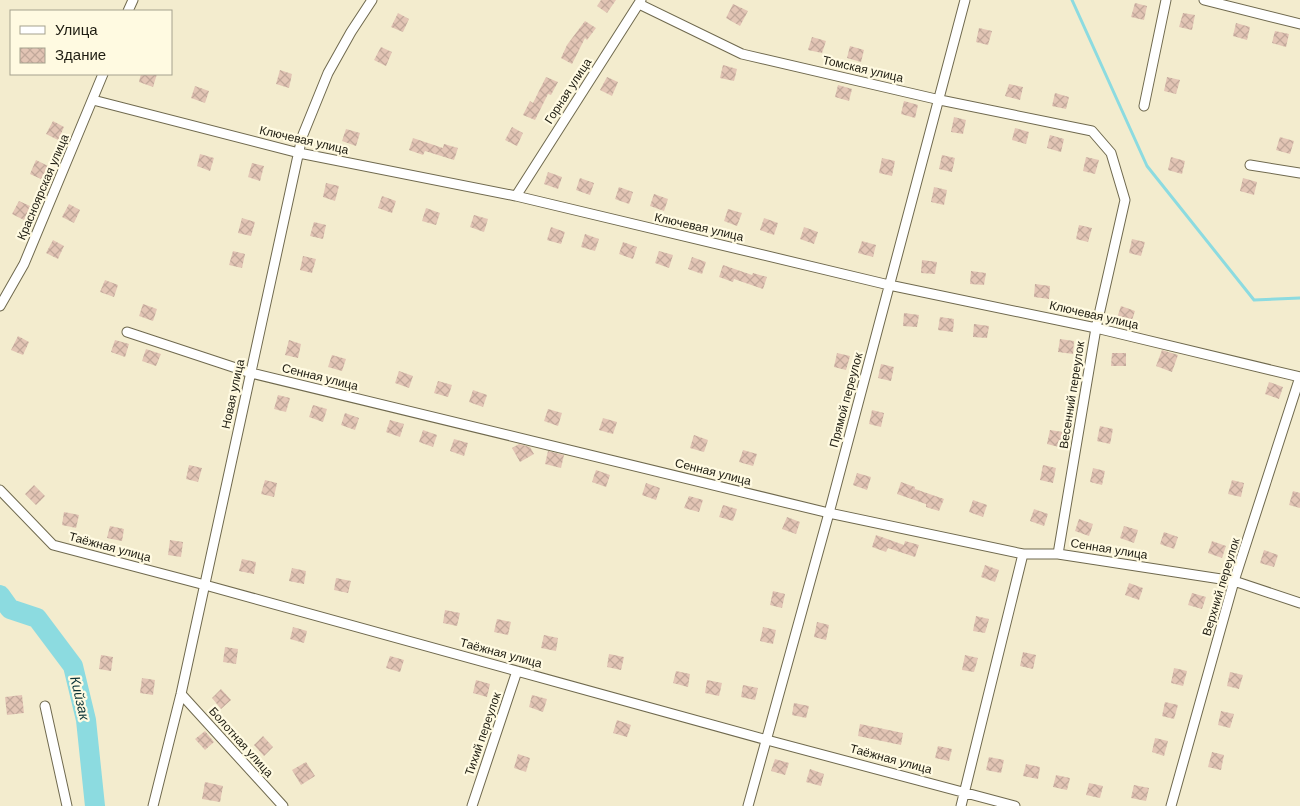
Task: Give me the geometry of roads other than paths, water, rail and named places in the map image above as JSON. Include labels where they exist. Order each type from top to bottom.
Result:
[{"type":"street","name":"Новая улица","points":[[153,806],[181,694],[302,137],[328,73],[372,0]]},
{"type":"street","name":"Прямой переулок","points":[[748,806],[829,513],[965,0]]},
{"type":"street","points":[[1144,106],[1166,0]]},
{"type":"street","points":[[1204,0],[1300,24]]},
{"type":"street","name":"Томская улица","points":[[640,2],[742,54],[940,100],[1092,131]]},
{"type":"street","name":"Горная улица","points":[[516,196],[640,2]]},
{"type":"street","name":"Красноярская улица","points":[[0,306],[24,264],[103,75]]},
{"type":"street","name":"Ключевая улица","points":[[93,100],[299,153],[516,196],[889,285],[1096,328],[1300,377]]},
{"type":"street","name":"Весенний переулок","points":[[1058,554],[1096,328],[1126,200],[1111,153],[1092,131]]},
{"type":"street","points":[[1250,165],[1300,173]]},
{"type":"street","name":"Сенная улица","points":[[127,332],[250,373],[829,513],[1024,554],[1058,554],[1234,581],[1300,604]]},
{"type":"street","name":"Верхний переулок","points":[[1171,806],[1234,581],[1300,377]]},
{"type":"street","name":"Таёжная улица","points":[[0,490],[53,545],[1015,806]]},
{"type":"street","points":[[961,806],[1024,554]]},
{"type":"street","name":"Тихий переулок","points":[[472,806],[517,671]]},
{"type":"street","name":"Болотная улица","points":[[181,694],[283,806]]},
{"type":"street","points":[[45,706],[67,806]]},
{"type":"waterway","points":[[1072,0],[1147,166],[1254,300],[1300,298]]},
{"type":"waterway","name":"Кийзак","points":[[0,595],[10,609],[37,618],[73,666],[86,720],[95,806]]}]
